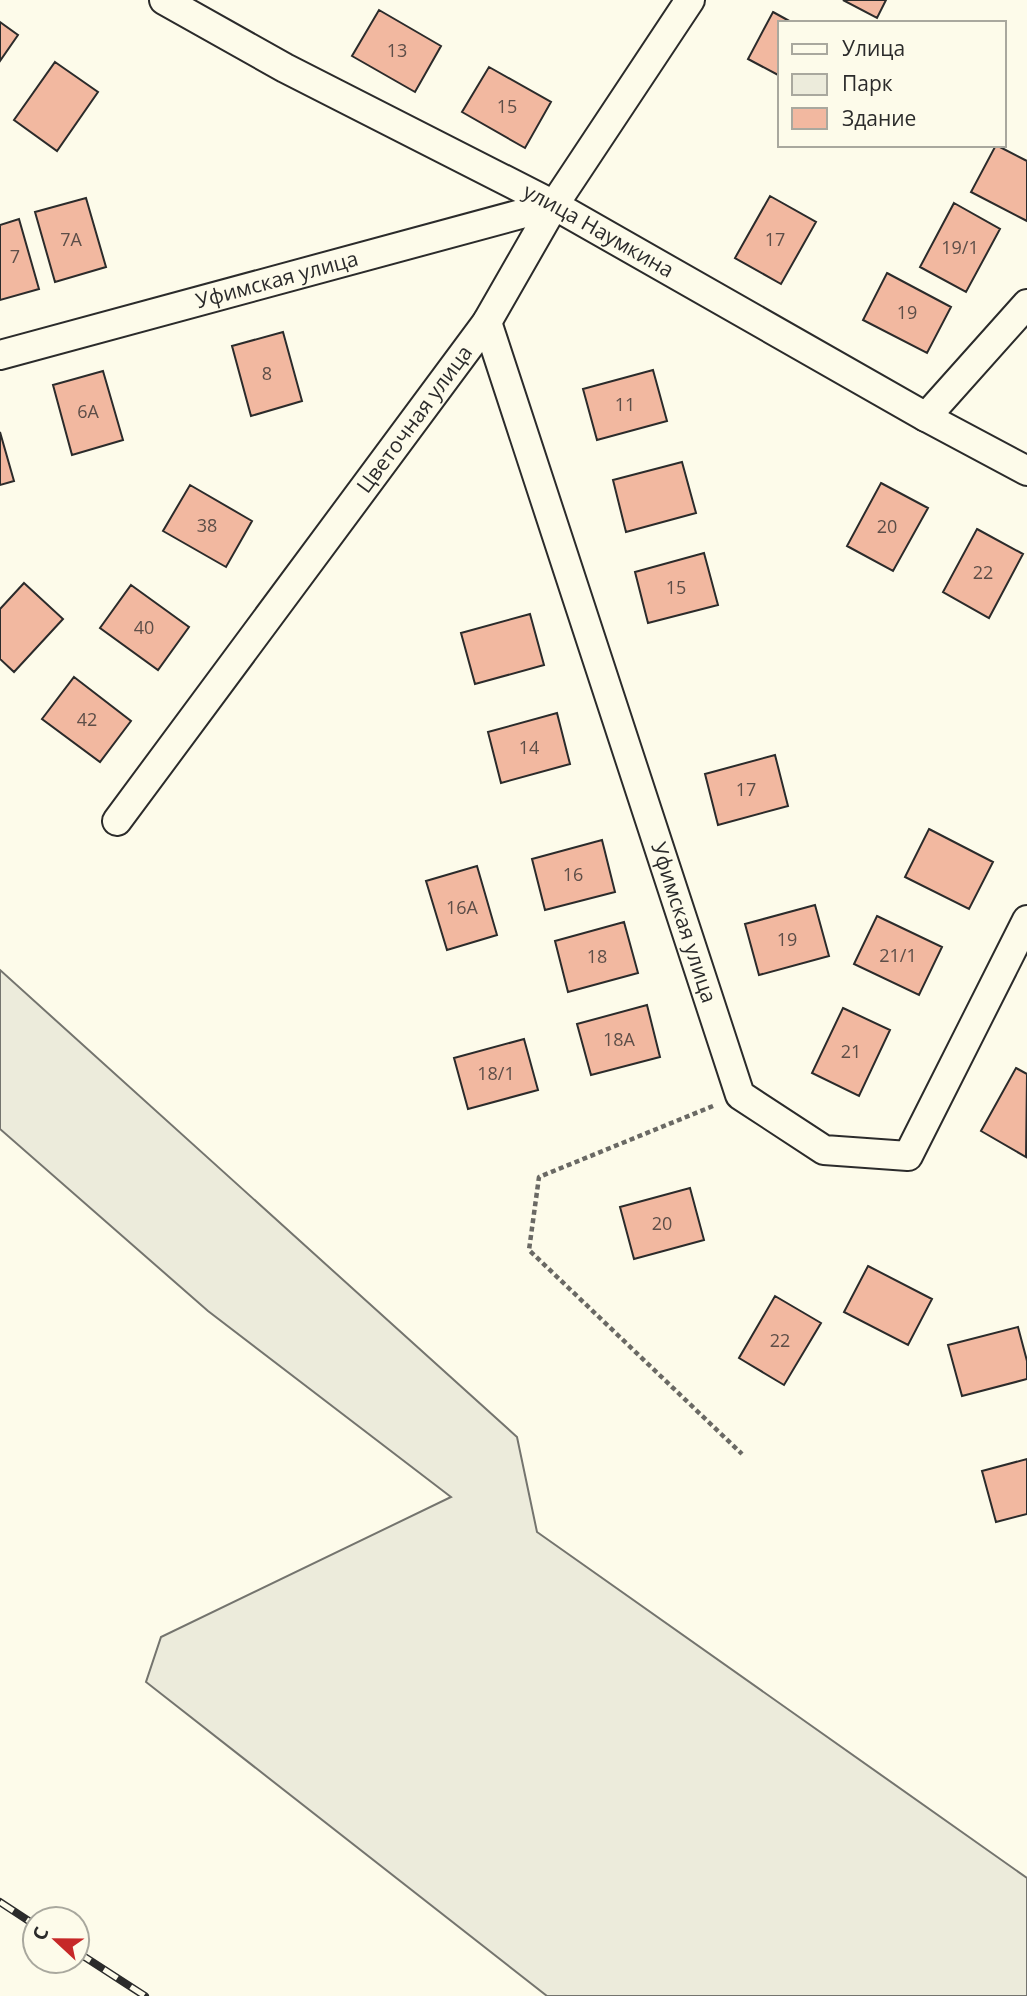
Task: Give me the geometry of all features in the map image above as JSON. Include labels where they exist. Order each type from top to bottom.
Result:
[{"type":"street","name":"улица Наумкина","points":[[164,0],[285,68],[554,205],[926,417],[1027,471]]},
{"type":"street","name":"Цветочная улица","points":[[117,821],[487,322],[554,205],[690,0]]},
{"type":"street","name":"Уфимская улица","points":[[0,355],[554,205]]},
{"type":"street","points":[[926,417],[1027,304]]},
{"type":"street","name":"Уфимская улица","points":[[487,322],[740,1095]]},
{"type":"street","points":[[740,1095],[824,1150],[908,1156],[1027,920]]},
{"type":"path","points":[[740,1095],[539,1177],[528,1250],[742,1454]]},
{"type":"green space","points":[[0,970],[517,1437],[537,1532],[1027,1878],[1027,1996],[547,1996],[146,1682],[161,1637],[451,1497],[208,1311],[0,1129]]},
{"type":"building","points":[[843,0],[886,0],[877,18]]},
{"type":"building","points":[[379,10],[441,46],[415,92],[352,56]]},
{"type":"building","points":[[773,12],[789,21],[778,21],[778,75],[748,59]]},
{"type":"building","points":[[0,22],[18,35],[0,61]]},
{"type":"building","points":[[55,62],[98,92],[57,151],[14,120]]},
{"type":"building","points":[[489,67],[551,102],[525,148],[462,112]]},
{"type":"building","points":[[995,147],[1027,161],[1027,221],[971,192]]},
{"type":"building","points":[[770,196],[816,222],[781,284],[735,258]]},
{"type":"building","points":[[86,198],[106,267],[55,282],[35,212]]},
{"type":"building","points":[[954,203],[1000,229],[966,292],[920,267]]},
{"type":"building","points":[[19,219],[39,289],[0,300],[0,225]]},
{"type":"building","points":[[887,273],[951,307],[927,353],[863,320]]},
{"type":"building","points":[[283,332],[302,401],[251,416],[232,346]]},
{"type":"building","points":[[653,370],[667,421],[597,440],[583,389]]},
{"type":"building","points":[[103,371],[123,440],[72,455],[53,385]]},
{"type":"building","points":[[0,432],[14,481],[0,485]]},
{"type":"building","points":[[682,462],[696,513],[626,532],[613,480]]},
{"type":"building","points":[[881,483],[928,508],[893,571],[847,546]]},
{"type":"building","points":[[190,485],[252,521],[226,567],[163,531]]},
{"type":"building","points":[[977,529],[1023,554],[989,618],[943,592]]},
{"type":"building","points":[[704,553],[718,605],[648,623],[635,572]]},
{"type":"building","points":[[24,583],[63,619],[14,672],[0,659],[0,609]]},
{"type":"building","points":[[131,585],[189,627],[158,670],[100,628]]},
{"type":"building","points":[[530,614],[544,665],[475,684],[461,633]]},
{"type":"building","points":[[74,677],[131,721],[100,762],[42,719]]},
{"type":"building","points":[[557,713],[570,764],[501,783],[488,732]]},
{"type":"building","points":[[775,755],[788,806],[718,825],[705,774]]},
{"type":"building","points":[[929,829],[993,862],[969,909],[905,877]]},
{"type":"building","points":[[602,840],[615,892],[545,910],[532,859]]},
{"type":"building","points":[[477,866],[497,935],[447,950],[426,881]]},
{"type":"building","points":[[815,905],[829,956],[759,975],[745,924]]},
{"type":"building","points":[[877,916],[942,947],[919,995],[854,964]]},
{"type":"building","points":[[624,922],[638,973],[568,992],[555,941]]},
{"type":"building","points":[[647,1005],[660,1057],[591,1075],[577,1024]]},
{"type":"building","points":[[843,1008],[890,1030],[859,1096],[812,1073]]},
{"type":"building","points":[[524,1039],[538,1090],[468,1109],[454,1058]]},
{"type":"building","points":[[1016,1068],[1027,1074],[1026,1157],[981,1131]]},
{"type":"building","points":[[690,1188],[704,1240],[634,1259],[620,1207]]},
{"type":"building","points":[[868,1266],[932,1299],[908,1345],[844,1312]]},
{"type":"building","points":[[775,1296],[821,1323],[784,1385],[739,1358]]},
{"type":"building","points":[[1018,1327],[1027,1361],[1027,1379],[962,1396],[948,1345]]},
{"type":"building","points":[[1027,1459],[1027,1514],[996,1522],[982,1471]]},
{"type":"railway","points":[[0,1902],[21,1916]]},
{"type":"railway","points":[[91,1961],[145,1996]]}]
